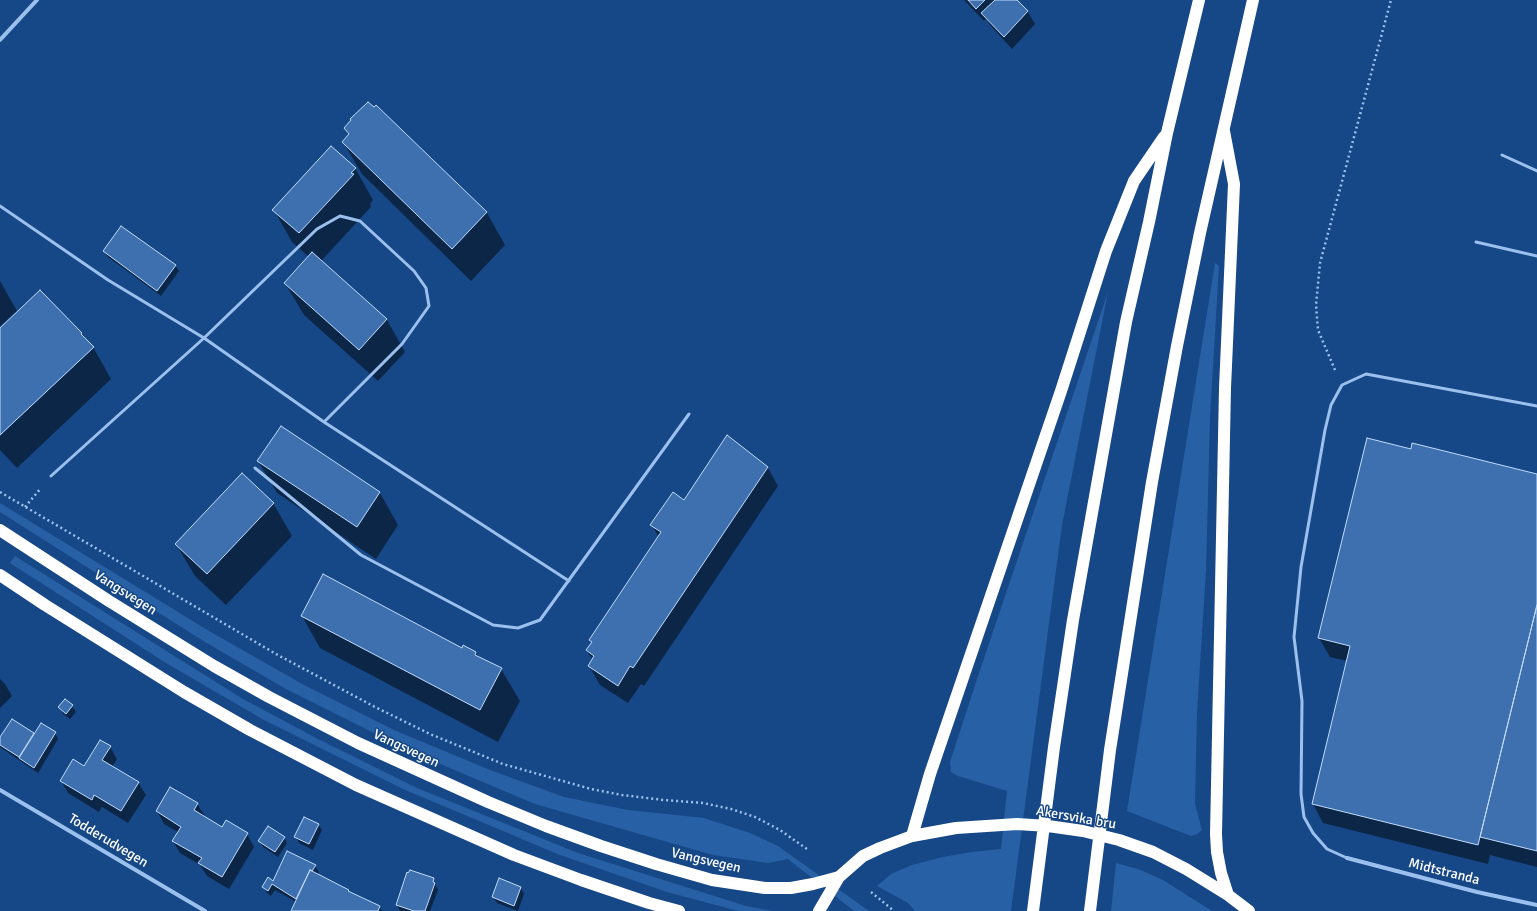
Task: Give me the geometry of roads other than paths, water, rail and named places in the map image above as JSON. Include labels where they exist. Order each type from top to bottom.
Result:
[{"type":"highway","points":[[1033,911],[1072,620],[1126,322],[1149,222],[1167,133],[1199,0]]},
{"type":"highway","points":[[1090,911],[1110,750],[1151,489],[1177,346],[1223,126],[1253,0]]},
{"type":"highway","points":[[1223,126],[1234,184],[1225,388],[1216,834],[1217,852],[1221,873],[1228,895]]},
{"type":"highway","points":[[912,836],[930,774],[1061,391],[1106,251],[1134,181],[1167,133]]},
{"type":"highway","name":"Vangsvegen","points":[[0,530],[109,601],[214,666],[269,697],[358,743],[419,772],[546,826],[656,864],[712,880],[765,888],[791,888],[839,877]]},
{"type":"highway","points":[[0,574],[44,605],[184,692],[250,730],[356,784],[514,855],[581,880],[649,903],[679,911]]},
{"type":"highway","name":"Akersvika bru","points":[[839,877],[862,856],[912,836],[956,828],[1017,824],[1048,826],[1083,831],[1126,842],[1153,852],[1186,869],[1228,895],[1250,911]]},
{"type":"highway","points":[[819,911],[839,877]]},
{"type":"street","points":[[0,40],[37,0]]},
{"type":"street","name":"Todderudvegen","points":[[0,790],[205,911]]},
{"type":"street","name":"Midtstranda","points":[[1347,858],[1477,892],[1537,905]]},
{"type":"lane","points":[[1502,155],[1537,171]]},
{"type":"lane","points":[[0,206],[108,280],[204,338],[324,422],[569,581]]},
{"type":"lane","points":[[51,476],[204,338],[317,229],[340,216],[360,221],[414,271],[426,288],[428,306],[402,344],[324,422]]},
{"type":"lane","points":[[1476,242],[1537,256]]},
{"type":"lane","points":[[1347,858],[1327,849],[1313,833],[1304,817],[1301,794],[1302,701],[1294,637],[1301,567],[1325,430],[1331,405],[1342,385],[1366,374],[1537,406]]},
{"type":"lane","points":[[255,468],[361,555],[493,625],[518,628],[540,620],[689,414]]}]
